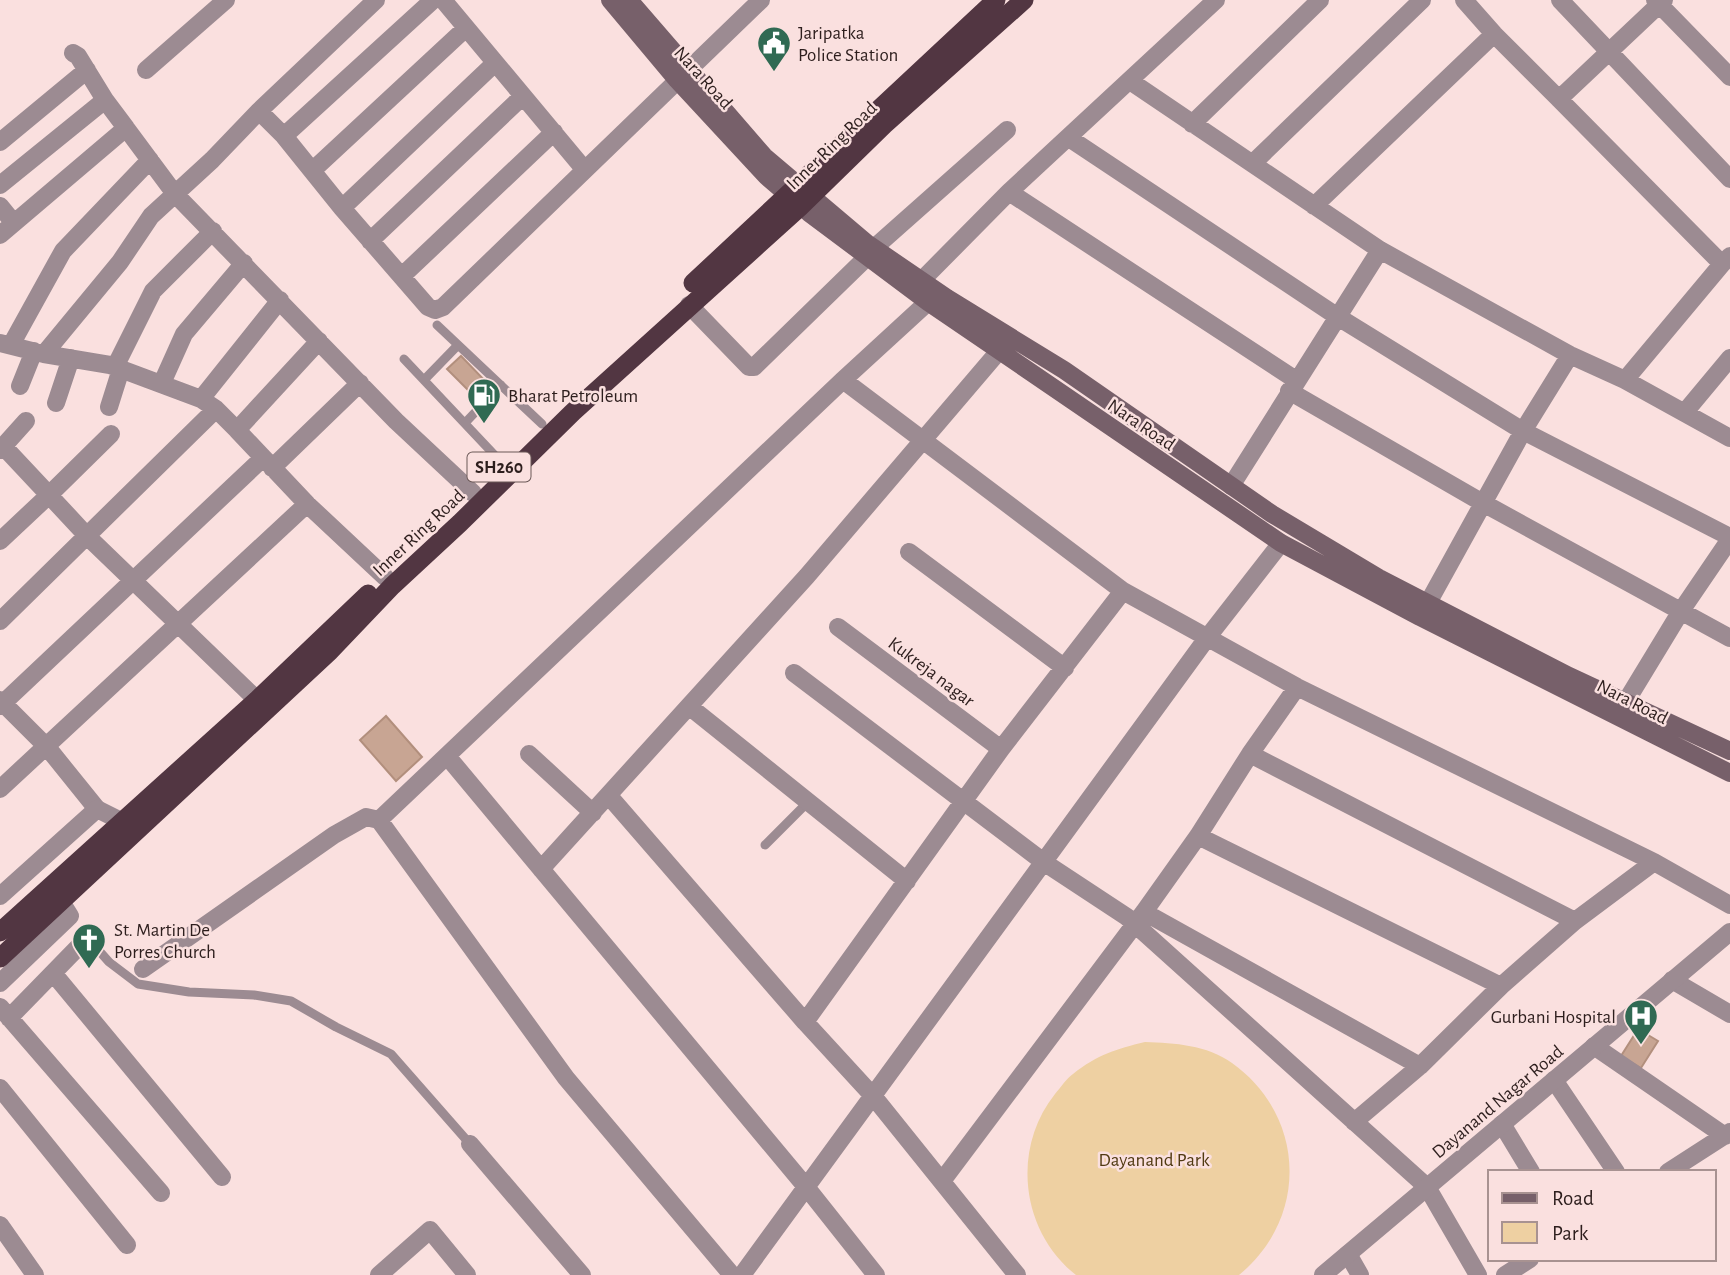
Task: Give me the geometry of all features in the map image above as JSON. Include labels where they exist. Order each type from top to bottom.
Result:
[{"type":"highway","name":"Inner Ring Road","points":[[0,958],[65,908],[320,661],[392,586],[689,305],[996,0]]},
{"type":"highway","name":"Inner Ring Road","points":[[0,932],[257,700],[542,424],[799,195],[884,125],[1024,0]]},
{"type":"main road","name":"Nara Road","points":[[610,0],[682,75],[766,176],[842,224],[928,302],[1281,543],[1420,617],[1621,709]]},
{"type":"main road","name":"Nara Road","points":[[629,0],[682,75]]},
{"type":"main road","name":"Nara Road","points":[[870,252],[922,280],[1064,370],[1272,514],[1379,578],[1559,671],[1730,773]]},
{"type":"main road","points":[[1621,709],[1730,751]]},
{"type":"street","points":[[146,70],[226,0]]},
{"type":"street","points":[[20,386],[39,352],[120,262],[151,216],[376,0]]},
{"type":"street","points":[[284,136],[433,0]]},
{"type":"street","points":[[443,0],[584,169]]},
{"type":"street","points":[[259,111],[284,136],[428,307],[435,310],[443,307],[761,0]]},
{"type":"street","points":[[922,280],[1009,192],[1216,0]]},
{"type":"street","points":[[1192,124],[1320,0]]},
{"type":"street","points":[[1253,163],[1422,0]]},
{"type":"street","points":[[1464,0],[1559,99],[1726,260],[1625,380]]},
{"type":"street","points":[[1560,0],[1730,179]]},
{"type":"street","points":[[1559,99],[1660,1],[1730,77]]},
{"type":"street","points":[[313,170],[466,28]]},
{"type":"street","points":[[1314,206],[1494,34]]},
{"type":"street","points":[[73,53],[78,56],[105,100],[175,194],[396,421],[473,493]]},
{"type":"street","points":[[342,208],[495,63]]},
{"type":"street","points":[[0,142],[87,69]]},
{"type":"street","points":[[1130,81],[1380,250],[1570,355],[1625,380],[1730,438]]},
{"type":"street","points":[[370,241],[523,96]]},
{"type":"street","points":[[0,184],[105,100]]},
{"type":"street","points":[[0,235],[126,128]]},
{"type":"street","points":[[689,305],[749,367],[754,367],[870,252],[1007,130]]},
{"type":"street","points":[[402,276],[554,132]]},
{"type":"street","points":[[1069,138],[1338,317],[1523,431],[1730,538],[1621,709]]},
{"type":"street","points":[[150,160],[63,251],[5,344],[118,368],[162,383],[208,404],[237,429],[307,504],[385,577]]},
{"type":"street","points":[[1009,192],[1293,386],[1483,503],[1730,638]]},
{"type":"street","points":[[0,206],[13,222]]},
{"type":"street","points":[[109,407],[118,368],[153,291],[213,231]]},
{"type":"street","points":[[1231,486],[1380,250]]},
{"type":"street","points":[[162,383],[184,334],[244,262]]},
{"type":"street","points":[[0,621],[88,537],[208,404],[280,300]]},
{"type":"street","points":[[379,820],[928,302]]},
{"type":"street","points":[[237,429],[319,341]]},
{"type":"street","points":[[541,869],[690,707],[999,351]]},
{"type":"street","points":[[1428,603],[1523,431],[1570,355]]},
{"type":"street","points":[[56,403],[71,358]]},
{"type":"street","points":[[1685,412],[1730,358]]},
{"type":"street","points":[[843,380],[1123,591],[1297,687],[1654,862],[1730,905]]},
{"type":"street","points":[[123,822],[97,809],[47,747],[1,703],[133,580],[360,383]]},
{"type":"street","points":[[26,421],[2,448],[88,537],[257,700]]},
{"type":"street","points":[[0,541],[111,434]]},
{"type":"street","points":[[0,789],[307,504]]},
{"type":"street","points":[[742,1275],[1207,638],[1281,543]]},
{"type":"street","points":[[909,552],[1065,667]]},
{"type":"street","points":[[805,1022],[1001,749],[1123,591]]},
{"type":"street","name":"Kukreja nagar","points":[[838,627],[1001,749]]},
{"type":"street","points":[[794,673],[1045,863],[1139,918],[1420,1066]]},
{"type":"street","points":[[942,1181],[1198,836],[1297,687]]},
{"type":"street","points":[[690,707],[907,881]]},
{"type":"street","points":[[529,754],[593,813]]},
{"type":"street","points":[[1250,754],[1575,921]]},
{"type":"street","points":[[447,756],[807,1188],[876,1275]]},
{"type":"street","points":[[608,796],[873,1096],[1017,1275]]},
{"type":"street","points":[[0,896],[97,809]]},
{"type":"street","points":[[143,969],[334,835],[366,817],[379,820],[566,1079],[732,1275]]},
{"type":"street","points":[[1198,836],[1501,986]]},
{"type":"street","points":[[1354,1122],[1420,1066],[1501,986],[1575,921],[1654,862]]},
{"type":"street","points":[[0,984],[65,908],[90,940],[5,1013],[161,1192]]},
{"type":"street","points":[[1139,918],[1354,1122],[1427,1187],[1478,1275]]},
{"type":"street","name":"Dayanand Nagar Road","points":[[1323,1275],[1730,932]]},
{"type":"street","points":[[52,973],[222,1177]]},
{"type":"street","points":[[1672,980],[1730,1014]]},
{"type":"street","points":[[1594,1046],[1728,1134],[1671,1170]]},
{"type":"street","points":[[1554,1080],[1615,1170]]},
{"type":"street","points":[[0,1088],[127,1245]]},
{"type":"street","points":[[1502,1124],[1530,1170]]},
{"type":"street","points":[[470,1144],[582,1275]]},
{"type":"street","points":[[0,1225],[35,1275]]},
{"type":"street","points":[[379,1275],[430,1230],[467,1275]]},
{"type":"street","points":[[1348,1254],[1360,1275]]},
{"type":"street","points":[[1505,1275],[1527,1261]]},
{"type":"lane","points":[[437,325],[542,424]]},
{"type":"lane","points":[[424,380],[458,345]]},
{"type":"lane","points":[[404,359],[503,464]]},
{"type":"lane","points":[[465,423],[501,385]]},
{"type":"lane","points":[[765,845],[808,802]]},
{"type":"lane","points":[[90,940],[109,962],[138,984],[189,992],[254,995],[291,1001],[391,1054],[470,1144]]},
{"type":"green space","name":"Dayanand Park","points":[[1145,1042],[1190,1046],[1222,1057],[1256,1085],[1274,1110],[1285,1138],[1290,1168],[1287,1197],[1278,1225],[1262,1252],[1239,1275],[1076,1275],[1058,1257],[1043,1236],[1028,1189],[1032,1139],[1041,1116],[1070,1076],[1099,1057]]},
{"type":"building","points":[[461,356],[490,386],[477,399],[447,369]]},
{"type":"building","points":[[386,716],[422,757],[396,781],[360,740]]},
{"type":"building","points":[[1638,1029],[1658,1041],[1641,1068],[1621,1056]]},
{"type":"place","name":"Jaripatka Police Station","points":[[774,73]]},
{"type":"place","name":"Bharat Petroleum","points":[[484,425]]},
{"type":"place","name":"St. Martin De Porres Church","points":[[89,970]]},
{"type":"place","name":"Gurbani Hospital","points":[[1641,1046]]}]
